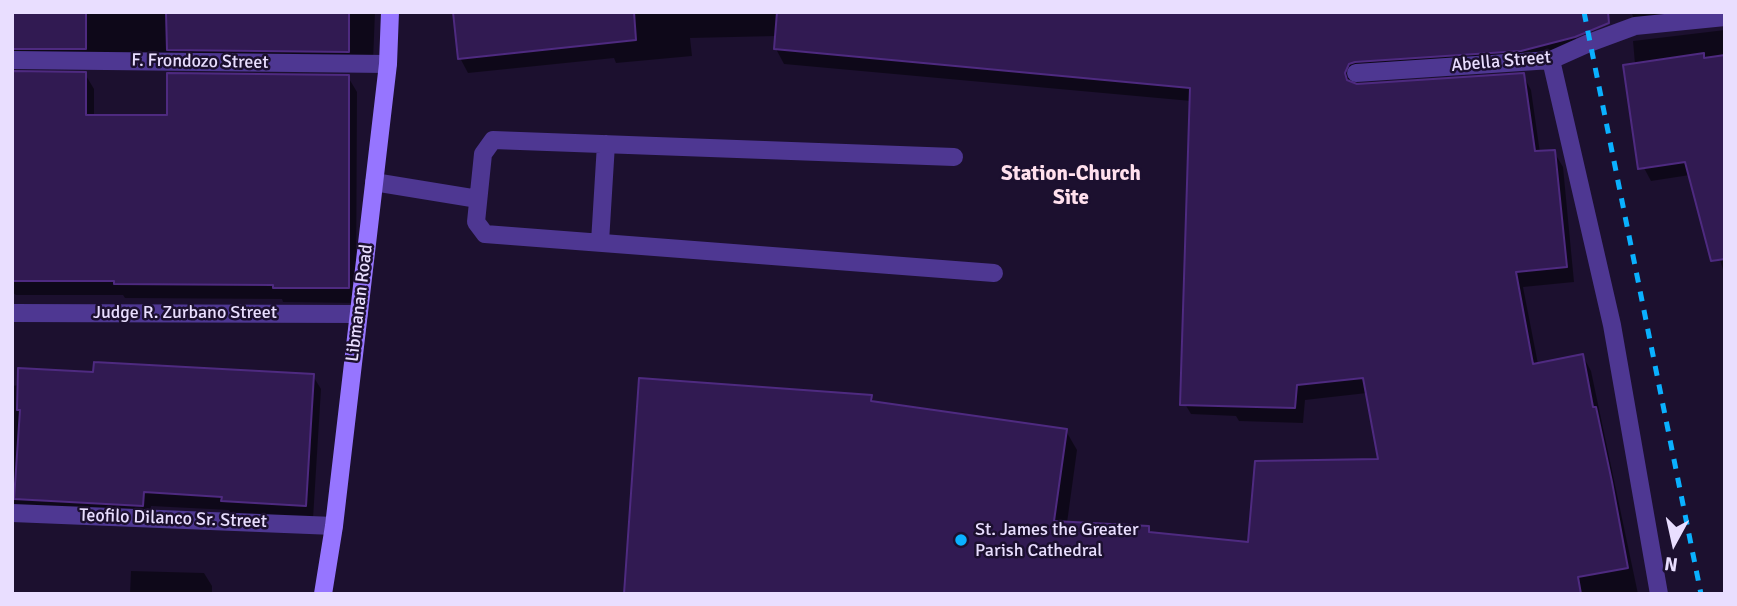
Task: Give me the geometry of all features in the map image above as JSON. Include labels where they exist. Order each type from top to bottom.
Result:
[{"type":"main road","name":"Libmanan Road","points":[[323,594],[334,526],[388,64],[390,12]]},
{"type":"street","name":"Abella Street","points":[[1356,73],[1551,60],[1635,26],[1725,17]]},
{"type":"street","name":"F. Frondozo Street","points":[[12,60],[388,64]]},
{"type":"street","points":[[1551,60],[1612,325],[1658,594]]},
{"type":"street","points":[[954,158],[493,140],[483,154],[476,222],[485,234],[994,273]]},
{"type":"street","points":[[600,242],[606,144]]},
{"type":"street","points":[[374,182],[478,199]]},
{"type":"street","name":"Judge R. Zurbano Street","points":[[12,313],[359,314]]},
{"type":"street","name":"Teofilo Dilanco Sr. Street","points":[[12,513],[334,526]]},
{"type":"building","points":[[13,12],[86,12],[86,49],[13,49]]},
{"type":"building","points":[[166,12],[349,12],[349,52],[167,50]]},
{"type":"building","points":[[453,12],[634,12],[636,40],[458,59]]},
{"type":"building","points":[[777,12],[1608,12],[1609,23],[1575,37],[1521,51],[1355,62],[1349,64],[1345,73],[1347,80],[1357,84],[1524,73],[1535,151],[1555,150],[1567,267],[1516,272],[1533,364],[1583,354],[1628,568],[1578,577],[1581,594],[624,594],[639,378],[872,395],[871,401],[1067,429],[1054,521],[1149,526],[1149,532],[1248,542],[1255,461],[1378,459],[1363,378],[1297,385],[1295,408],[1180,405],[1190,88],[774,49]]},
{"type":"building","points":[[1704,53],[1704,58],[1725,55],[1725,259],[1711,261],[1685,162],[1638,169],[1623,65]]},
{"type":"building","points":[[13,71],[86,72],[86,115],[167,115],[167,73],[349,75],[349,288],[114,284],[114,281],[12,281]]},
{"type":"building","points":[[94,362],[314,374],[306,506],[221,501],[222,497],[144,492],[143,506],[14,499],[20,410],[17,410],[18,368],[93,372]]},
{"type":"railway","points":[[1584,12],[1701,594]]},
{"type":"place","name":"St. James the Greater Parish Cathedral","points":[[961,540]]},
{"type":"district","name":"Station-Church Site","points":[[1071,186]]}]
